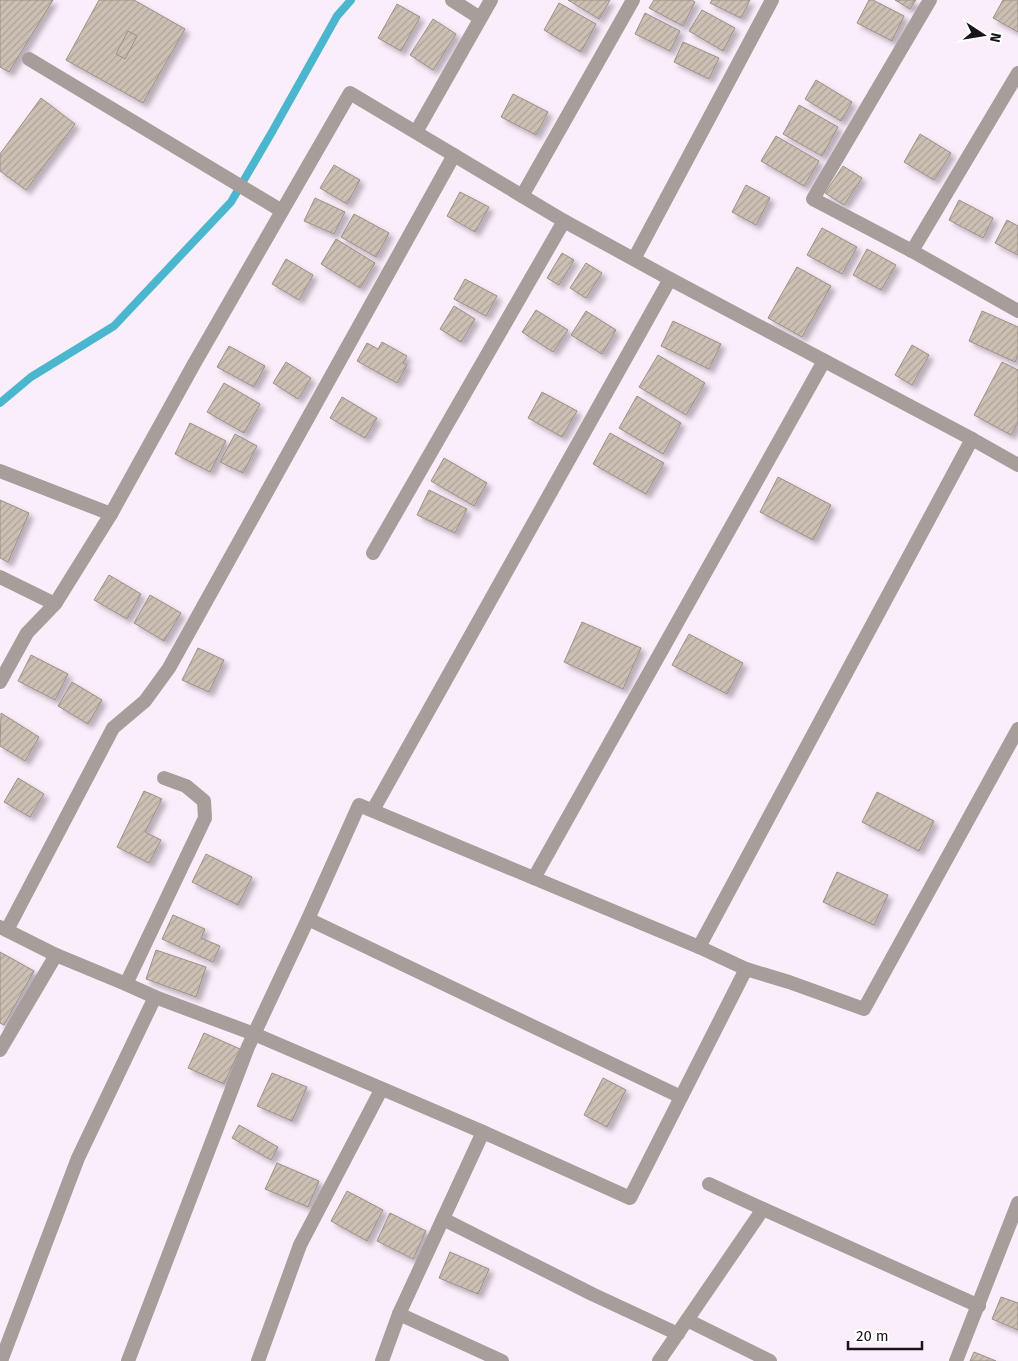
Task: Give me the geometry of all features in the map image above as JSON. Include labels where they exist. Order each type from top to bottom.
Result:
[{"type":"street","points":[[452,0],[480,18]]},
{"type":"street","points":[[416,132],[491,0]]},
{"type":"street","points":[[522,196],[633,0]]},
{"type":"street","points":[[634,259],[772,0]]},
{"type":"street","points":[[930,0],[813,199],[1017,309]]},
{"type":"street","points":[[29,59],[282,211]]},
{"type":"street","points":[[912,251],[1018,73]]},
{"type":"street","points":[[0,682],[27,633],[54,604],[111,514],[194,364],[350,93],[564,221],[1018,465]]},
{"type":"street","points":[[454,155],[169,668],[146,702],[113,728],[4,928],[56,955],[155,997],[254,1034],[381,1090],[483,1132],[630,1198],[746,969]]},
{"type":"street","points":[[373,554],[564,221]]},
{"type":"street","points":[[373,810],[670,279]]},
{"type":"street","points":[[534,878],[824,361]]},
{"type":"street","points":[[699,947],[972,439]]},
{"type":"street","points":[[0,471],[111,514]]},
{"type":"street","points":[[0,578],[54,604]]},
{"type":"street","points":[[128,1361],[254,1034],[359,805],[699,947],[746,969],[864,1009],[1018,729]]},
{"type":"street","points":[[126,984],[205,818],[204,801],[186,786],[164,778]]},
{"type":"street","points":[[308,918],[681,1097]]},
{"type":"street","points":[[0,1050],[56,955]]},
{"type":"street","points":[[1,1361],[78,1158],[155,997]]},
{"type":"street","points":[[258,1361],[300,1245],[381,1090]]},
{"type":"street","points":[[382,1361],[400,1314],[483,1132]]},
{"type":"street","points":[[710,1184],[763,1210],[979,1306]]},
{"type":"street","points":[[956,1361],[1018,1204]]},
{"type":"street","points":[[660,1361],[763,1210]]},
{"type":"street","points":[[443,1219],[592,1294],[678,1334]]},
{"type":"street","points":[[400,1314],[502,1361]]},
{"type":"street","points":[[687,1320],[770,1361]]},
{"type":"building","points":[[0,0],[53,0],[9,72],[0,67]]},
{"type":"building","points":[[99,0],[134,0],[185,29],[143,103],[66,60]]},
{"type":"building","points":[[568,0],[610,0],[599,19]]},
{"type":"building","points":[[654,0],[692,0],[695,2],[683,26],[649,8]]},
{"type":"building","points":[[712,0],[750,0],[741,18],[710,3]]},
{"type":"building","points":[[869,0],[873,0],[904,16],[892,41],[857,23]]},
{"type":"building","points":[[895,0],[916,0],[910,9]]},
{"type":"building","points":[[1003,0],[1018,0],[1018,32],[993,18]]},
{"type":"building","points":[[559,3],[596,24],[581,52],[544,30]]},
{"type":"building","points":[[397,4],[420,17],[401,51],[378,38]]},
{"type":"building","points":[[702,10],[735,28],[723,51],[689,31]]},
{"type":"building","points":[[645,13],[680,31],[670,51],[635,34]]},
{"type":"building","points":[[433,19],[456,34],[433,70],[410,55]]},
{"type":"building","points":[[128,31],[137,36],[125,59],[116,54]]},
{"type":"building","points":[[683,42],[719,58],[709,79],[674,62]]},
{"type":"building","points":[[816,80],[852,102],[841,121],[805,99]]},
{"type":"building","points":[[513,94],[548,112],[536,135],[501,117]]},
{"type":"building","points":[[41,98],[75,124],[26,190],[0,171],[0,154]]},
{"type":"building","points":[[799,105],[838,127],[822,156],[783,134]]},
{"type":"building","points":[[920,134],[951,153],[934,180],[904,162]]},
{"type":"building","points":[[776,136],[819,161],[804,186],[761,161]]},
{"type":"building","points":[[334,165],[360,180],[347,204],[320,188]]},
{"type":"building","points":[[843,166],[862,178],[844,205],[825,193]]},
{"type":"building","points":[[746,185],[770,198],[756,225],[732,212]]},
{"type":"building","points":[[460,192],[489,207],[475,232],[447,216]]},
{"type":"building","points":[[315,198],[345,212],[334,234],[304,221]]},
{"type":"building","points":[[959,200],[993,218],[983,238],[949,220]]},
{"type":"building","points":[[354,214],[389,233],[376,257],[341,237]]},
{"type":"building","points":[[1007,220],[1018,226],[1018,255],[995,243]]},
{"type":"building","points":[[822,228],[857,247],[842,274],[807,255]]},
{"type":"building","points":[[336,239],[375,263],[360,288],[321,264]]},
{"type":"building","points":[[867,249],[896,265],[881,290],[853,275]]},
{"type":"building","points":[[562,253],[574,260],[559,285],[547,278]]},
{"type":"building","points":[[286,259],[313,275],[299,300],[272,284]]},
{"type":"building","points":[[586,263],[602,273],[586,298],[570,288]]},
{"type":"building","points":[[797,267],[831,286],[802,337],[768,318]]},
{"type":"building","points":[[465,279],[497,296],[486,316],[454,299]]},
{"type":"building","points":[[454,306],[475,319],[461,342],[440,329]]},
{"type":"building","points":[[536,310],[568,330],[553,352],[522,332]]},
{"type":"building","points":[[586,311],[616,330],[602,354],[571,335]]},
{"type":"building","points":[[982,311],[1018,327],[1018,355],[1015,362],[969,341]]},
{"type":"building","points":[[673,321],[721,344],[709,369],[661,346]]},
{"type":"building","points":[[382,342],[407,356],[403,363],[407,365],[397,383],[357,361],[367,343],[378,349]]},
{"type":"building","points":[[912,345],[929,355],[912,385],[895,375]]},
{"type":"building","points":[[229,346],[265,366],[254,387],[217,367]]},
{"type":"building","points":[[658,355],[705,383],[686,415],[639,387]]},
{"type":"building","points":[[286,362],[311,378],[298,399],[273,383]]},
{"type":"building","points":[[1002,362],[1018,370],[1018,422],[1011,435],[974,415]]},
{"type":"building","points":[[224,383],[260,404],[244,433],[207,412]]},
{"type":"building","points":[[542,392],[577,411],[562,437],[528,418]]},
{"type":"building","points":[[637,396],[681,423],[663,454],[619,428]]},
{"type":"building","points":[[342,397],[377,418],[365,438],[330,418]]},
{"type":"building","points":[[190,423],[226,441],[210,472],[175,454]]},
{"type":"building","points":[[610,433],[664,463],[646,494],[593,464]]},
{"type":"building","points":[[235,434],[257,446],[243,473],[220,462]]},
{"type":"building","points":[[444,458],[487,483],[474,506],[431,481]]},
{"type":"building","points":[[778,477],[831,505],[813,540],[760,512]]},
{"type":"building","points":[[429,490],[467,509],[455,533],[417,515]]},
{"type":"building","points":[[0,500],[29,513],[8,562],[0,558]]},
{"type":"building","points":[[109,575],[141,594],[127,619],[94,600]]},
{"type":"building","points":[[150,595],[181,613],[164,641],[134,623]]},
{"type":"building","points":[[582,622],[641,648],[623,689],[564,662]]},
{"type":"building","points":[[689,634],[743,663],[727,694],[672,665]]},
{"type":"building","points":[[198,648],[224,660],[209,692],[182,680]]},
{"type":"building","points":[[31,655],[68,674],[55,700],[18,681]]},
{"type":"building","points":[[72,682],[102,700],[88,724],[58,706]]},
{"type":"building","points":[[1,713],[39,737],[25,761],[0,746]]},
{"type":"building","points":[[18,778],[44,794],[30,817],[4,802]]},
{"type":"building","points":[[144,791],[162,799],[145,832],[161,840],[149,863],[117,847]]},
{"type":"building","points":[[877,792],[934,821],[919,851],[862,822]]},
{"type":"building","points":[[206,854],[252,877],[238,905],[192,882]]},
{"type":"building","points":[[837,872],[888,895],[874,925],[823,902]]},
{"type":"building","points":[[173,915],[205,929],[201,938],[220,946],[213,962],[162,939]]},
{"type":"building","points":[[156,950],[206,967],[196,997],[146,979]]},
{"type":"building","points":[[0,952],[34,971],[4,1025],[0,1023]]},
{"type":"building","points":[[204,1033],[240,1049],[224,1084],[188,1068]]},
{"type":"building","points":[[272,1073],[307,1087],[292,1121],[257,1106]]},
{"type":"building","points":[[603,1078],[626,1090],[607,1127],[584,1115]]},
{"type":"building","points":[[239,1125],[278,1147],[271,1160],[232,1138]]},
{"type":"building","points":[[277,1163],[319,1181],[308,1207],[265,1189]]},
{"type":"building","points":[[347,1191],[383,1210],[367,1241],[331,1221]]},
{"type":"building","points":[[390,1213],[426,1231],[413,1259],[377,1241]]},
{"type":"building","points":[[450,1252],[489,1269],[478,1294],[439,1278]]},
{"type":"building","points":[[1001,1297],[1018,1303],[1018,1330],[992,1319]]},
{"type":"building","points":[[974,1352],[996,1361],[970,1361]]},
{"type":"waterway","points":[[0,403],[31,377],[114,326],[231,202],[337,16],[351,0]]}]
